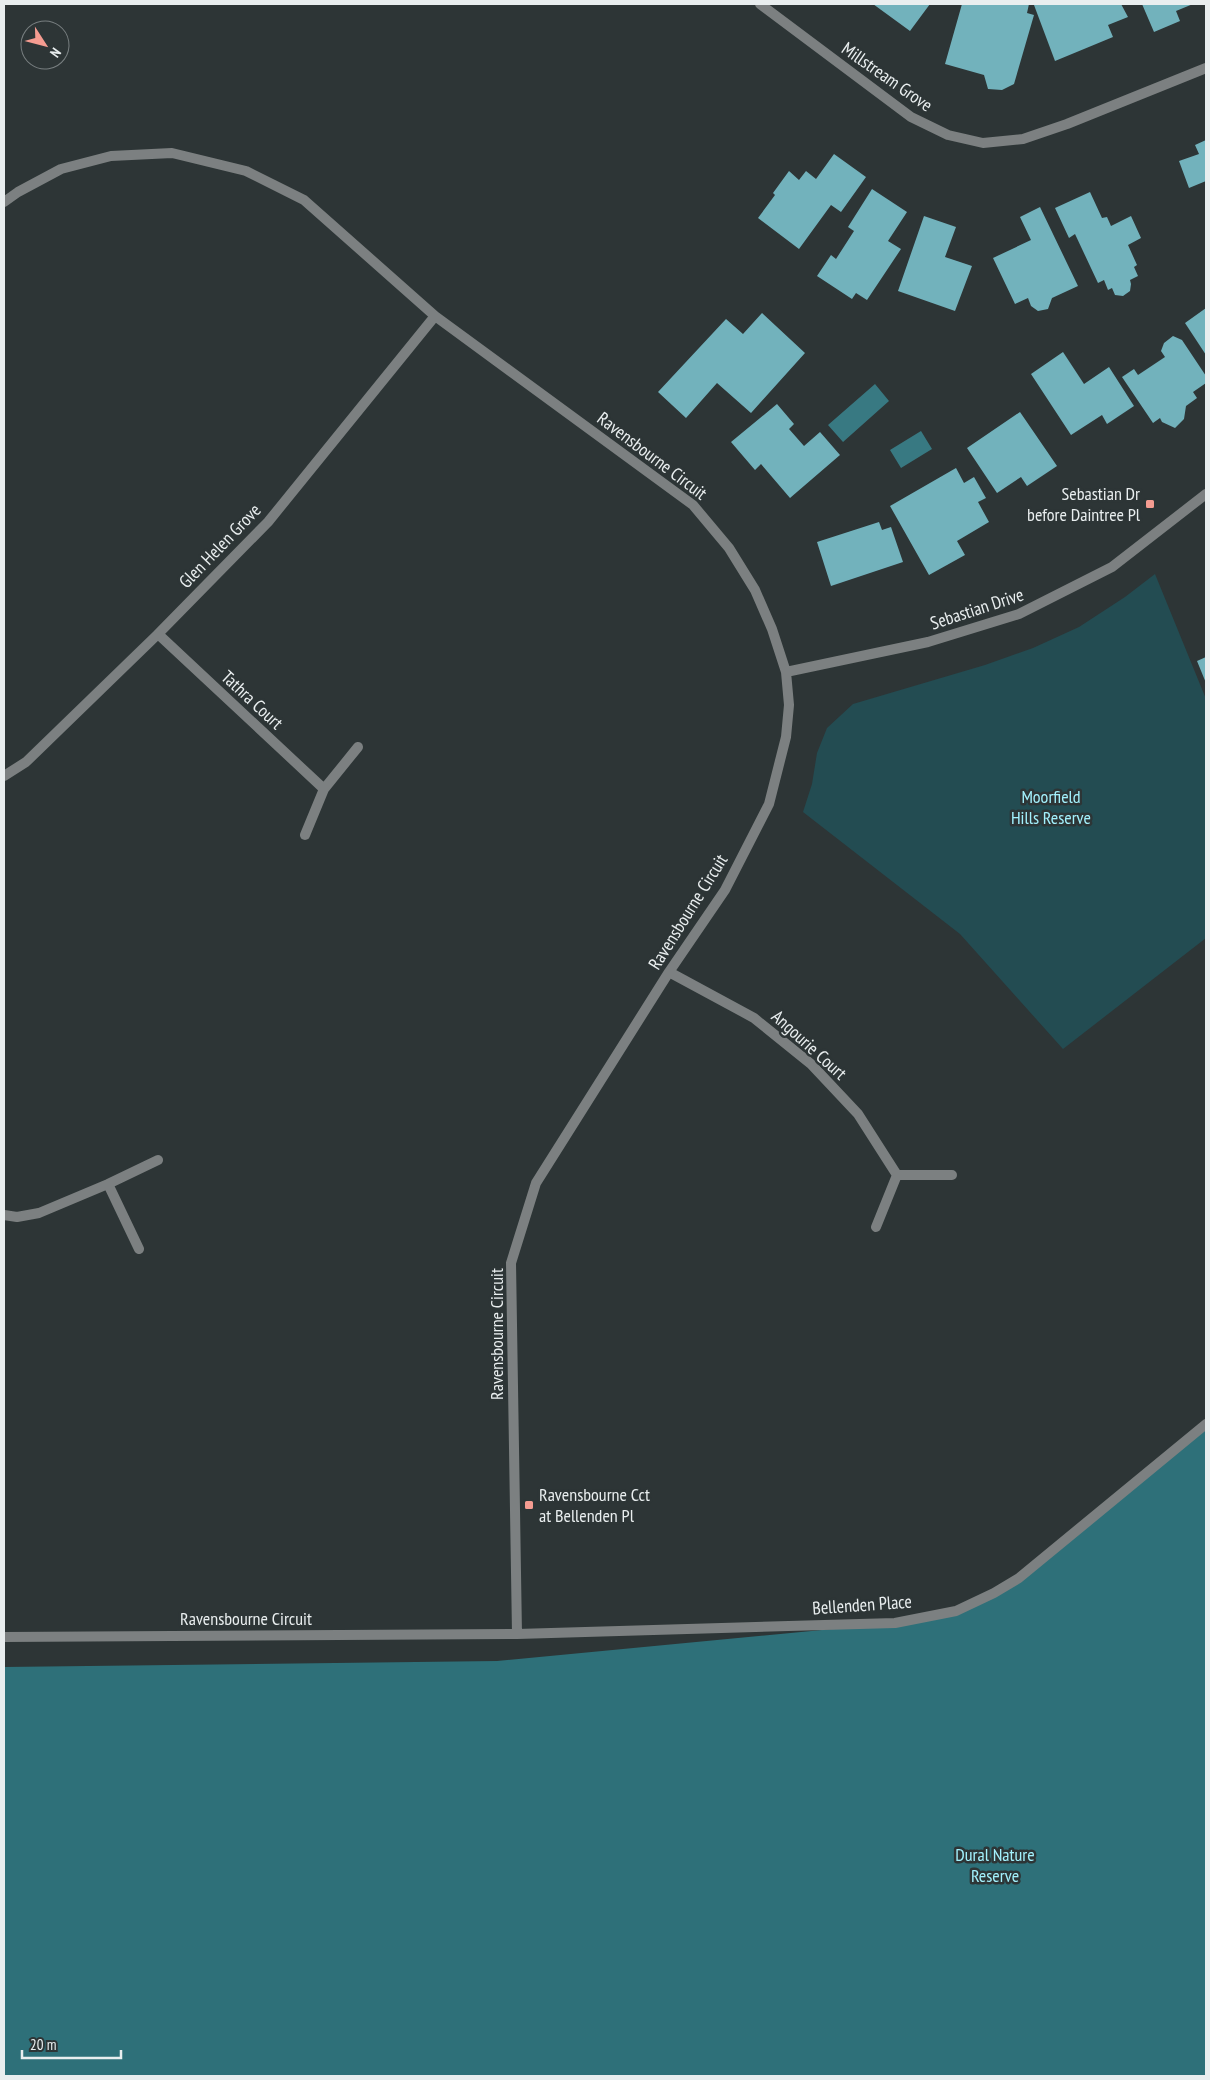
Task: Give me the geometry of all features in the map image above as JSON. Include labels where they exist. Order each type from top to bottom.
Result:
[{"type":"street","name":"Millstream Grove","points":[[760,4],[911,117],[948,136],[983,143],[1024,139],[1067,124],[1206,68]]},
{"type":"street","name":"Ravensbourne Circuit","points":[[4,202],[18,192],[61,169],[112,156],[172,153],[246,172],[304,200],[435,316],[694,505],[729,548],[755,590],[772,629],[786,672],[789,705],[786,737],[769,804],[726,890],[670,972],[536,1183],[512,1263],[517,1634],[4,1637]]},
{"type":"street","name":"Glen Helen Grove","points":[[4,776],[26,762],[158,634],[268,522],[435,316]]},
{"type":"street","name":"Sebastian Drive","points":[[786,672],[928,642],[1019,614],[1112,567],[1206,494]]},
{"type":"street","name":"Tathra Court","points":[[158,634],[324,789]]},
{"type":"street","points":[[305,835],[324,789],[358,747]]},
{"type":"street","name":"Angourie Court","points":[[670,972],[754,1018],[811,1064],[858,1114],[897,1175]]},
{"type":"street","points":[[4,1215],[17,1217],[39,1213],[108,1184],[158,1160]]},
{"type":"street","points":[[876,1227],[897,1175],[952,1175]]},
{"type":"street","points":[[108,1184],[139,1249]]},
{"type":"street","name":"Bellenden Place","points":[[517,1634],[895,1623],[956,1611],[994,1594],[1019,1578],[1206,1424]]},
{"type":"green space","name":"Moorfield Hills Reserve","points":[[1155,574],[1206,699],[1206,938],[1063,1049],[960,934],[803,812],[812,784],[817,753],[827,728],[853,704],[985,665],[1033,648],[1079,627],[1125,597]]},
{"type":"green space","name":"Dural Nature Reserve","points":[[1206,1424],[1206,2076],[4,2076],[4,1667],[497,1661],[895,1623],[956,1611],[994,1593]]},
{"type":"shaded area","points":[[875,384],[889,401],[843,442],[828,425]]},
{"type":"shaded area","points":[[921,431],[932,449],[901,468],[890,450]]},
{"type":"building","points":[[873,4],[930,4],[910,31]]},
{"type":"building","points":[[962,4],[1029,4],[1027,13],[1034,15],[1014,84],[1002,90],[988,89],[984,75],[945,64]]},
{"type":"building","points":[[1121,4],[1128,17],[1108,25],[1113,37],[1055,61],[1034,5]]},
{"type":"building","points":[[1142,4],[1193,4],[1176,11],[1180,21],[1154,32]]},
{"type":"building","points":[[1206,140],[1206,181],[1189,188],[1179,161],[1199,154],[1195,145]]},
{"type":"building","points":[[834,154],[866,177],[841,212],[831,205],[799,249],[758,218],[775,195],[773,193],[789,171],[799,180],[806,171],[816,179]]},
{"type":"building","points":[[872,189],[907,212],[888,241],[901,249],[867,300],[856,293],[852,299],[817,276],[831,255],[836,259],[854,231],[848,227]]},
{"type":"building","points":[[1090,192],[1102,218],[1107,217],[1111,226],[1131,216],[1141,238],[1128,245],[1137,265],[1134,267],[1138,276],[1130,280],[1130,291],[1123,296],[1115,295],[1112,288],[1108,290],[1104,280],[1098,283],[1075,234],[1069,238],[1055,208]]},
{"type":"building","points":[[1040,207],[1078,286],[1052,298],[1048,309],[1038,311],[1031,306],[1028,298],[1015,304],[993,258],[1031,240],[1020,217]]},
{"type":"building","points":[[924,216],[956,227],[945,257],[972,266],[955,311],[898,291]]},
{"type":"building","points":[[1206,308],[1206,355],[1185,323]]},
{"type":"building","points":[[762,313],[805,353],[751,413],[717,383],[686,418],[658,392],[726,319],[743,334]]},
{"type":"building","points":[[1173,336],[1182,340],[1206,376],[1206,383],[1193,392],[1197,398],[1186,406],[1184,419],[1175,428],[1162,422],[1160,418],[1153,423],[1122,377],[1134,369],[1138,375],[1165,357],[1161,351],[1164,343]]},
{"type":"building","points":[[1063,352],[1084,384],[1109,367],[1134,406],[1107,424],[1102,415],[1071,435],[1031,374]]},
{"type":"building","points":[[777,404],[794,424],[789,429],[804,446],[820,432],[840,455],[790,498],[761,464],[755,470],[731,442]]},
{"type":"building","points":[[1020,412],[1057,466],[1027,486],[1021,477],[997,493],[967,448]]},
{"type":"building","points":[[956,468],[964,483],[974,477],[986,498],[978,502],[989,522],[957,541],[965,555],[929,575],[890,506]]},
{"type":"building","points":[[879,522],[882,530],[891,527],[903,562],[831,586],[817,542]]},
{"type":"building","points":[[1206,657],[1206,683],[1197,661]]},
{"type":"place","name":"Sebastian Dr before Daintree Pl","points":[[1150,504]]},
{"type":"place","name":"Ravensbourne Cct at Bellenden Pl","points":[[529,1505]]}]
